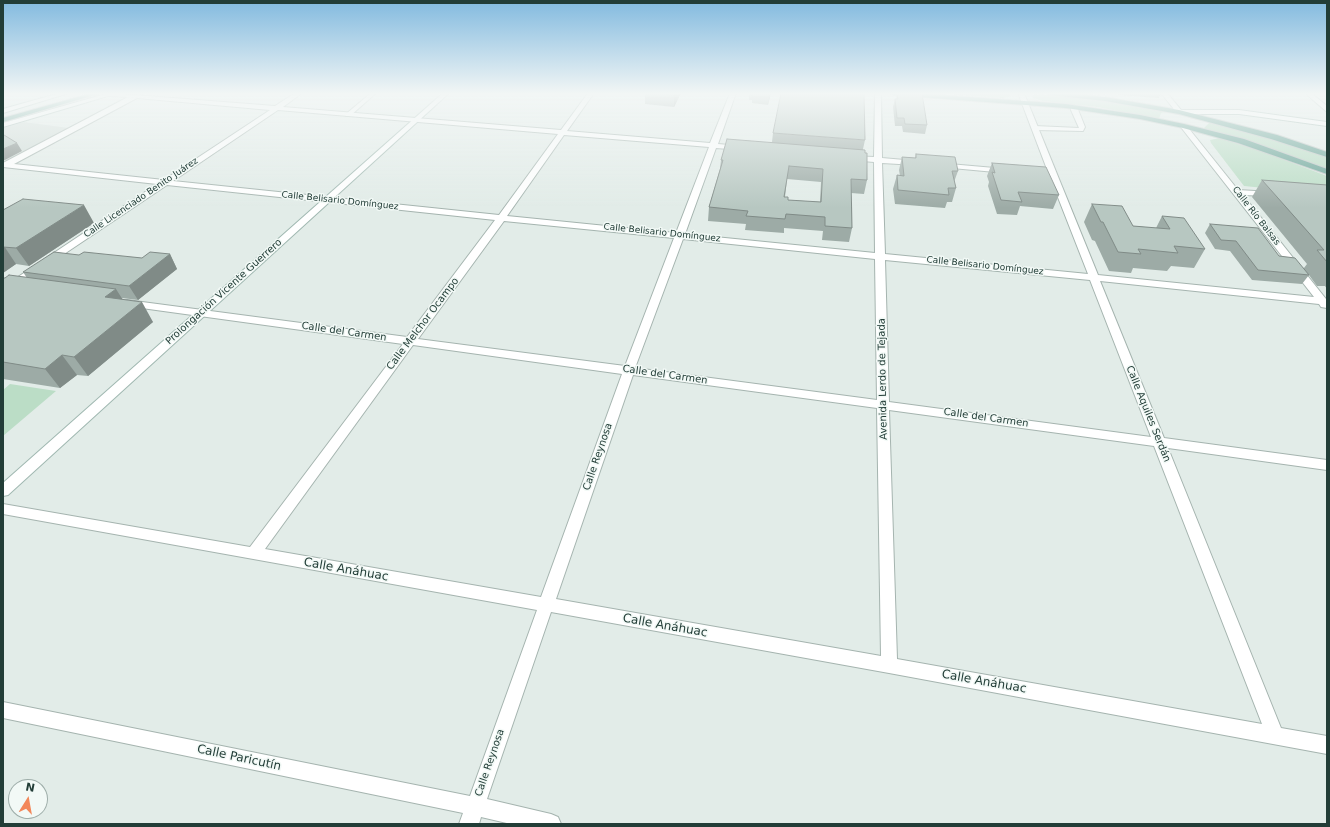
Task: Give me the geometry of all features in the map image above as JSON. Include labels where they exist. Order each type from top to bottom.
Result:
[{"type":"main road","points":[[1204,132],[1258,147],[1327,172]]},
{"type":"main road","points":[[1253,132],[1274,137],[1327,155]]},
{"type":"street","points":[[4,165],[68,132]]},
{"type":"street","name":"Calle Licenciado Benito Juárez","points":[[4,289],[240,132]]},
{"type":"street","name":"Prolongación Vicente Guerrero","points":[[3,491],[402,132]]},
{"type":"street","points":[[546,132],[752,149]]},
{"type":"street","name":"Calle Reynosa","points":[[469,824],[629,370],[678,235],[718,132]]},
{"type":"street","name":"Avenida Lerdo de Tejada","points":[[878,132],[889,665]]},
{"type":"street","name":"Calle Aquiles Serdán","points":[[1036,132],[1275,735]]},
{"type":"street","name":"Calle Río Balsas","points":[[1188,132],[1324,304]]},
{"type":"street","name":"Calle Melchor Ocampo","points":[[253,554],[563,133]]},
{"type":"street","points":[[847,157],[1054,175]]},
{"type":"street","name":"Calle Belisario Domínguez","points":[[4,165],[325,200],[1094,277],[1324,304]]},
{"type":"street","points":[[1237,192],[1274,195]]},
{"type":"street","points":[[4,289],[23,290]]},
{"type":"street","name":"Calle del Carmen","points":[[117,301],[1327,465]]},
{"type":"street","name":"Calle Anáhuac","points":[[3,509],[889,665],[1327,745]]},
{"type":"street","name":"Calle Paricutín","points":[[3,710],[475,806],[551,824]]},
{"type":"shaded area","points":[[3,132],[62,132],[7,160],[3,160]]},
{"type":"green space","points":[[1207,132],[1247,132],[1327,155],[1327,171]]},
{"type":"green space","points":[[1220,138],[1266,153],[1327,176],[1327,194],[1244,186],[1211,143],[1210,140]]},
{"type":"green space","points":[[10,384],[56,391],[3,436],[3,390]]},
{"type":"building","points":[[773,132],[865,132],[865,140],[773,133]]},
{"type":"building","points":[[4,135],[17,143],[3,149]]},
{"type":"building","points":[[727,139],[865,150],[865,153],[867,153],[867,180],[851,179],[852,228],[825,226],[825,217],[786,214],[785,219],[746,216],[748,211],[709,207],[723,160],[721,160]],"holes":[[[789,166],[823,169],[821,202],[788,200],[788,197],[784,197]]]},
{"type":"building","points":[[916,154],[955,157],[958,171],[952,171],[956,188],[948,188],[949,195],[898,190],[897,175],[904,176],[902,157],[916,158]]},
{"type":"building","points":[[992,163],[1046,167],[1059,195],[1018,192],[1022,202],[1001,200],[992,172],[995,173]]},
{"type":"building","points":[[1262,180],[1327,185],[1327,262],[1317,250],[1324,250]]},
{"type":"building","points":[[23,199],[84,205],[16,248],[3,247],[3,210]]},
{"type":"building","points":[[1092,204],[1122,206],[1133,226],[1170,229],[1162,216],[1184,218],[1205,249],[1174,246],[1178,253],[1138,249],[1141,254],[1118,252]]},
{"type":"building","points":[[1210,224],[1258,228],[1279,256],[1295,258],[1309,275],[1258,270],[1236,241],[1221,240]]},
{"type":"building","points":[[54,252],[79,255],[84,252],[142,258],[150,252],[170,254],[129,286],[23,272]]},
{"type":"building","points":[[9,275],[116,289],[105,297],[142,302],[74,357],[62,355],[45,369],[3,362],[3,278]]}]
